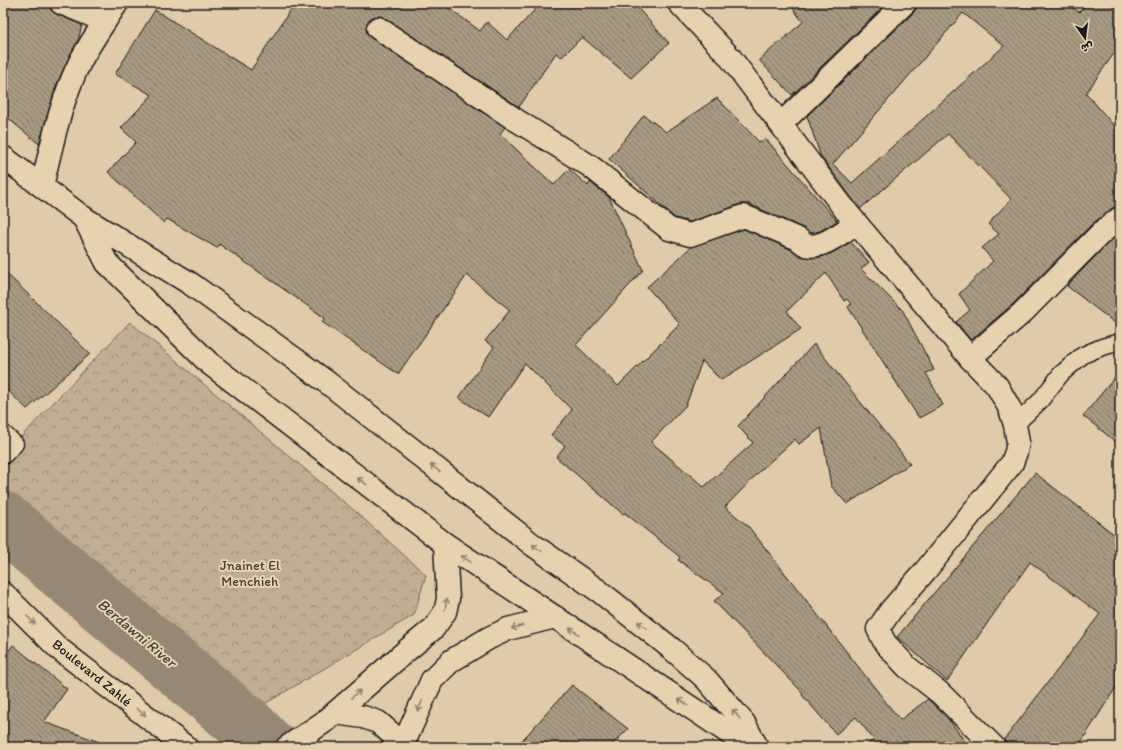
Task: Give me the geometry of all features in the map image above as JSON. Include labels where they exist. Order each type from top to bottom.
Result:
[{"type":"street","points":[[61,3],[104,21]]},
{"type":"street","points":[[42,186],[58,120],[68,92],[81,61],[104,21],[118,3]]},
{"type":"street","points":[[678,3],[729,56],[856,223],[970,358],[997,386],[1010,409],[1018,442],[1012,463],[926,570],[891,610],[878,629],[885,643],[907,667],[940,693],[994,747]]},
{"type":"street","points":[[781,124],[905,3]]},
{"type":"street","points":[[378,28],[516,120],[590,166],[669,229],[690,235],[744,216],[798,239],[805,244],[814,246],[825,243],[856,223]]},
{"type":"street","points":[[3,157],[84,218],[191,284],[322,378],[533,545],[599,591],[672,650],[706,680],[744,723],[757,747]]},
{"type":"street","points":[[84,218],[107,264],[209,363],[445,544],[750,747]]},
{"type":"street","points":[[970,358],[1022,312],[1101,233],[1120,218]]},
{"type":"street","points":[[287,747],[331,717],[434,628],[445,612],[448,599],[445,544]]},
{"type":"street","name":"Boulevard Zahlé","points":[[3,593],[58,648],[186,747]]},
{"type":"street","points":[[402,747],[432,680],[450,661],[489,638],[508,629],[555,618]]},
{"type":"street","points":[[331,717],[363,717],[378,722],[394,736],[396,747]]},
{"type":"lane","points":[[1015,425],[1040,401],[1061,374],[1083,355],[1102,346],[1120,342]]},
{"type":"lane","points":[[3,433],[14,444],[3,456]]},
{"type":"green space","name":"Jnainet El Menchieh","points":[[130,322],[357,513],[426,575],[414,615],[236,721],[3,497],[3,456]]},
{"type":"building","points":[[3,3],[49,3],[51,10],[56,14],[82,25],[78,41],[56,86],[39,144],[3,114]]},
{"type":"building","points":[[295,3],[442,3],[480,31],[487,22],[507,40],[541,3],[633,3],[669,43],[631,78],[582,37],[562,57],[556,53],[519,107],[385,18],[379,16],[373,17],[368,21],[366,27],[367,33],[371,38],[505,127],[500,134],[554,185],[569,169],[588,186],[590,182],[609,197],[643,270],[576,345],[618,386],[680,324],[647,287],[691,247],[744,229],[792,250],[800,256],[810,258],[830,254],[851,242],[869,262],[861,269],[903,311],[934,370],[926,373],[943,405],[919,418],[848,307],[851,304],[847,299],[844,301],[826,273],[787,311],[801,329],[721,380],[702,361],[686,405],[651,442],[704,487],[753,443],[738,426],[814,344],[910,464],[847,504],[831,486],[821,428],[799,444],[795,439],[762,469],[725,507],[748,526],[900,720],[928,699],[947,717],[969,747],[864,747],[874,740],[856,717],[836,734],[802,695],[803,693],[714,601],[724,593],[678,560],[680,557],[625,513],[623,514],[556,457],[565,446],[551,435],[572,410],[525,363],[488,417],[459,398],[494,347],[485,341],[510,310],[467,275],[398,374],[322,322],[325,318],[219,244],[217,248],[167,219],[164,223],[108,172],[136,142],[121,128],[152,95],[115,74],[155,10],[251,70]]},
{"type":"building","points":[[789,3],[887,3],[792,95],[759,60],[803,22]]},
{"type":"building","points":[[917,3],[1066,3],[1079,12],[1087,3],[1120,3],[1120,45],[1086,93],[1120,133],[1120,206],[1112,208],[1092,224],[1013,304],[971,340],[956,322],[970,310],[959,294],[993,261],[982,248],[999,234],[988,224],[1011,199],[948,134],[860,209],[821,157],[807,116],[914,12],[917,7]],"holes":[[[963,13],[1004,46],[852,183],[833,164]]]},
{"type":"building","points":[[717,98],[760,143],[765,138],[837,221],[820,231],[810,233],[803,228],[749,204],[740,204],[690,222],[675,218],[609,159],[644,115],[666,132]]},
{"type":"building","points":[[1120,234],[1120,327],[1067,286],[1109,242]]},
{"type":"building","points":[[3,270],[90,354],[27,409],[3,386]]},
{"type":"building","points":[[1120,371],[1120,445],[1083,416]]},
{"type":"building","points":[[1035,473],[1120,539],[1120,681],[1078,747],[1006,747],[1004,740],[1100,614],[1030,562],[947,681],[897,637]]},
{"type":"building","points":[[13,645],[67,689],[44,722],[105,744],[105,747],[3,747],[3,659]]},
{"type":"building","points":[[572,685],[628,729],[610,747],[516,747]]},
{"type":"waterway","name":"Berdawni River","points":[[3,521],[245,724],[268,747]]}]
